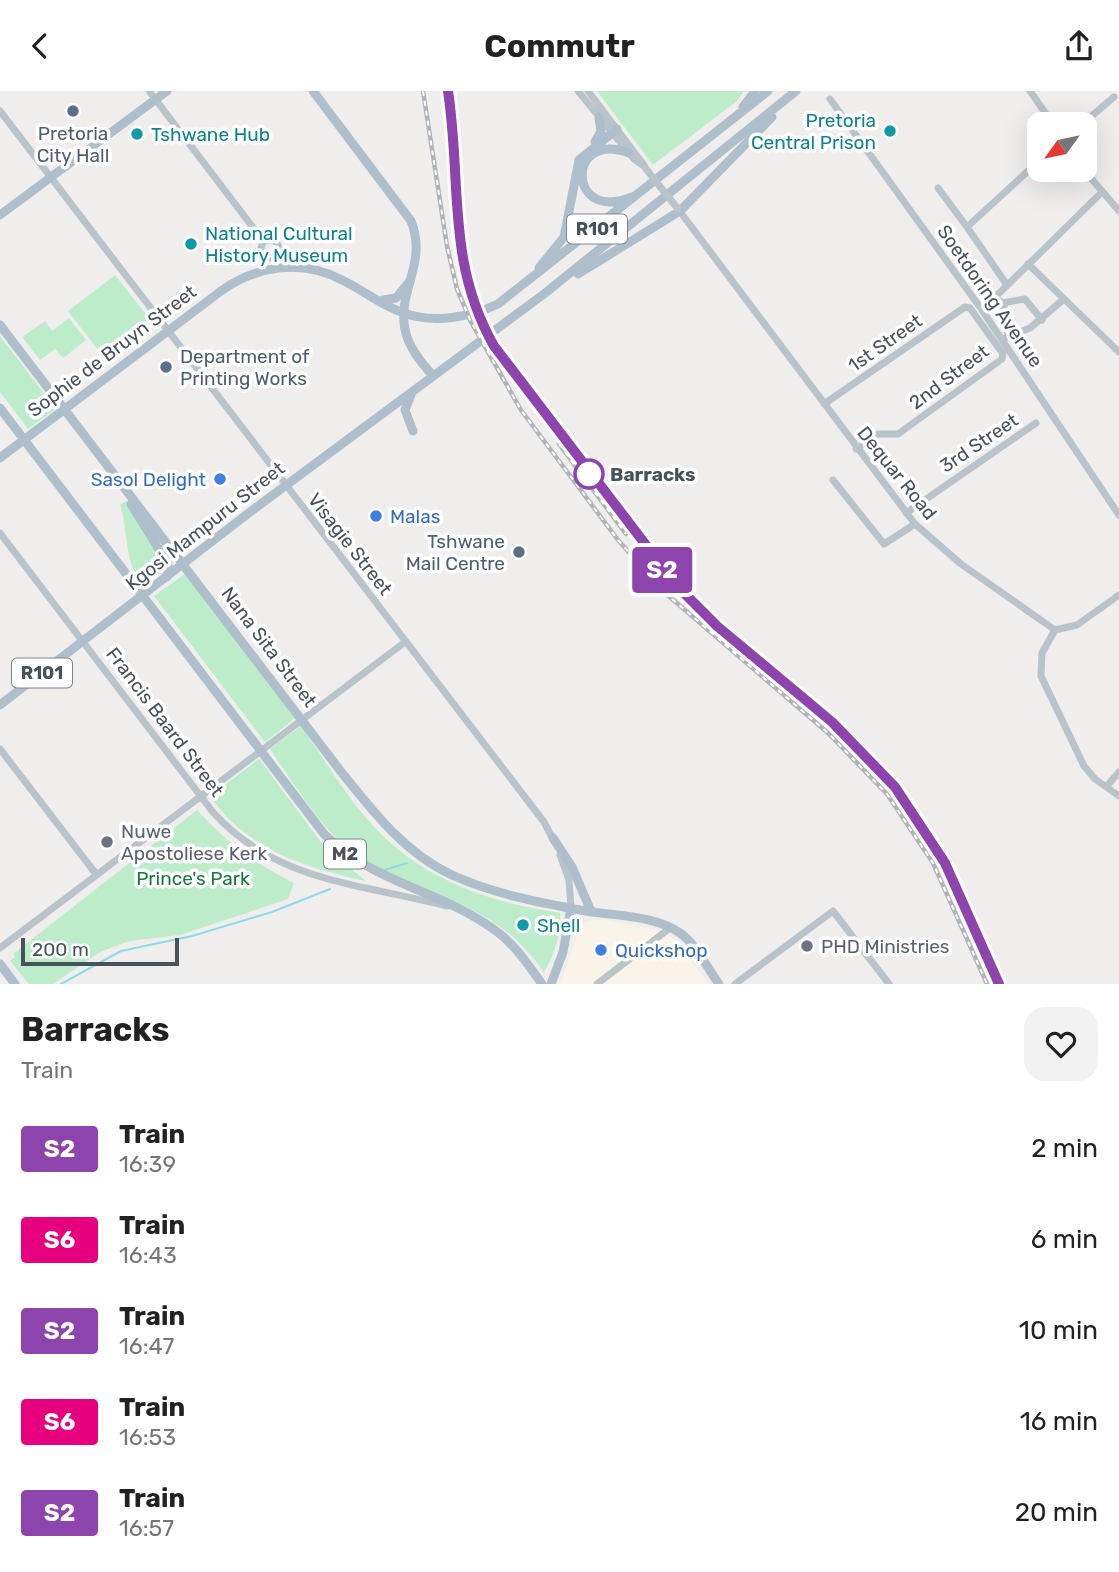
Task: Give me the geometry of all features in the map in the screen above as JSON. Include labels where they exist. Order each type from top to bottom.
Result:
[{"type":"main road","points":[[0,215],[167,91]]},
{"type":"main road","points":[[313,91],[411,221],[418,243],[404,313],[408,341],[433,376]]},
{"type":"main road","points":[[733,120],[755,91]]},
{"type":"main road","name":"R101","points":[[404,313],[445,319],[498,304],[768,91]]},
{"type":"main road","points":[[551,288],[679,210],[792,93]]},
{"type":"main road","name":"R101","points":[[433,376],[551,288],[792,93]]},
{"type":"main road","points":[[599,118],[600,136],[597,147],[588,157],[582,173],[584,187],[592,198],[601,202],[621,201],[653,184]]},
{"type":"main road","points":[[498,304],[558,248],[567,227],[576,166],[616,133]]},
{"type":"main road","points":[[597,147],[629,153]]},
{"type":"main road","name":"Sophie de Bruyn Street","points":[[0,458],[231,284],[280,267],[299,266],[321,271],[404,313]]},
{"type":"main road","points":[[374,298],[386,301],[396,298],[413,276]]},
{"type":"main road","name":"Nana Sita Street","points":[[0,325],[378,817],[415,852],[450,874],[571,908]]},
{"type":"main road","name":"Kgosi Mampuru Street","points":[[0,705],[285,485],[433,376]]},
{"type":"main road","points":[[413,391],[405,410],[413,431]]},
{"type":"main road","name":"M2","points":[[0,408],[324,834],[347,856],[406,887],[465,911],[505,937],[542,984]]},
{"type":"main road","points":[[115,475],[168,564],[170,569],[164,580]]},
{"type":"main road","points":[[553,838],[572,867],[591,911]]},
{"type":"main road","points":[[551,984],[564,952],[571,908]]},
{"type":"main road","name":"M2","points":[[571,908],[625,916],[670,928],[684,937],[719,984]]},
{"type":"main road","points":[[0,964],[15,984]]},
{"type":"street","points":[[149,91],[264,242]]},
{"type":"street","points":[[578,91],[599,118],[616,133],[646,168]]},
{"type":"street","points":[[588,91],[629,153],[646,168]]},
{"type":"street","points":[[1042,91],[1032,94],[1045,112]]},
{"type":"street","points":[[1096,112],[1114,97]]},
{"type":"street","name":"Soetdoring Avenue","points":[[830,99],[1005,338],[1119,515]]},
{"type":"street","name":"Visagie Street","points":[[0,111],[553,838],[566,870],[571,908]]},
{"type":"street","name":"Dequar Road","points":[[646,168],[915,524],[961,564],[1055,629]]},
{"type":"street","points":[[967,227],[1027,172]]},
{"type":"street","points":[[1093,182],[1119,211]]},
{"type":"street","points":[[939,188],[1007,285]]},
{"type":"street","points":[[982,310],[1101,193]]},
{"type":"street","points":[[1028,264],[1119,352]]},
{"type":"street","points":[[996,296],[1002,303],[1005,338],[1042,320],[1064,299]]},
{"type":"street","points":[[1002,303],[1025,299],[1042,320]]},
{"type":"street","name":"1st Street","points":[[824,404],[965,307]]},
{"type":"street","name":"2nd Street","points":[[856,449],[874,436],[898,434],[1002,359],[1003,354],[971,308],[965,307]]},
{"type":"street","name":"3rd Street","points":[[906,513],[1036,423]]},
{"type":"street","points":[[833,480],[881,542],[887,544],[915,524]]},
{"type":"street","name":"Francis Baard Street","points":[[0,533],[202,798],[243,841],[291,869],[465,911]]},
{"type":"street","points":[[1119,595],[1077,625],[1055,629],[1042,653],[1041,676],[1084,766],[1095,779],[1119,796]]},
{"type":"street","points":[[0,947],[202,798],[405,642]]},
{"type":"street","points":[[0,749],[96,874]]},
{"type":"street","points":[[1107,786],[1119,772]]},
{"type":"street","points":[[735,984],[833,911],[889,984]]},
{"type":"street","points":[[597,984],[670,928]]},
{"type":"shaded area","points":[[603,919],[659,931],[674,939],[709,984],[561,984],[579,929],[585,922]]},
{"type":"green space","points":[[597,91],[744,91],[737,101],[653,165]]},
{"type":"green space","points":[[115,275],[156,327],[109,364],[68,311]]},
{"type":"green space","points":[[69,318],[86,340],[63,358],[55,349],[40,360],[22,337],[45,321],[52,331]]},
{"type":"green space","points":[[0,336],[56,409],[28,429],[0,392]]},
{"type":"green space","points":[[126,501],[165,566],[164,571],[147,583],[140,579],[130,561],[120,505]]},
{"type":"green space","points":[[186,573],[295,718],[265,742],[154,596]]},
{"type":"green space","points":[[301,726],[359,809],[400,851],[421,866],[464,888],[511,903],[560,913],[556,944],[544,972],[525,949],[487,918],[375,868],[343,845],[316,815],[270,749]]},
{"type":"green space","points":[[259,759],[326,849],[366,881],[322,870],[279,854],[242,830],[225,815],[210,796]]},
{"type":"green space","name":"Prince's Park","points":[[197,810],[242,851],[294,883],[288,899],[180,935],[129,941],[100,952],[53,984],[29,984],[10,961],[15,957],[13,954]]},
{"type":"waterway","points":[[385,870],[407,863]]},
{"type":"waterway","points":[[61,984],[121,951],[192,936],[272,912],[330,889]]},
{"type":"railway","points":[[423,91],[447,246],[457,289],[471,322],[521,410],[618,540],[664,592],[828,733],[887,794],[933,863],[987,984]]},
{"type":"railway","points":[[448,91],[463,266],[481,321]]},
{"type":"railway","points":[[500,355],[571,450]]},
{"type":"railway","points":[[559,444],[626,534]]},
{"type":"railway","points":[[624,520],[693,604],[832,722],[895,787],[945,863],[999,984]]},
{"type":"train","name":"S2","points":[[448,91],[454,133],[456,215],[460,252],[475,310],[494,346],[666,574],[693,604],[832,722],[866,754],[895,787],[945,863],[999,984]]},
{"type":"place","name":"Pretoria City Hall","points":[[73,111]]},
{"type":"place","name":"Pretoria Central Prison","points":[[890,131]]},
{"type":"place","name":"Tshwane Hub","points":[[137,134]]},
{"type":"place","name":"National Cultural History Museum","points":[[191,244]]},
{"type":"place","name":"Department of Printing Works","points":[[166,367]]},
{"type":"place","name":"Barracks","points":[[589,474]]},
{"type":"place","name":"Sasol Delight","points":[[220,479]]},
{"type":"place","name":"Malas","points":[[376,516]]},
{"type":"place","name":"Tshwane Mail Centre","points":[[519,552]]},
{"type":"place","name":"Nuwe Apostoliese Kerk","points":[[107,842]]},
{"type":"place","name":"Shell","points":[[523,925]]},
{"type":"place","name":"PHD Ministries","points":[[807,946]]},
{"type":"place","name":"Quickshop","points":[[601,950]]}]
